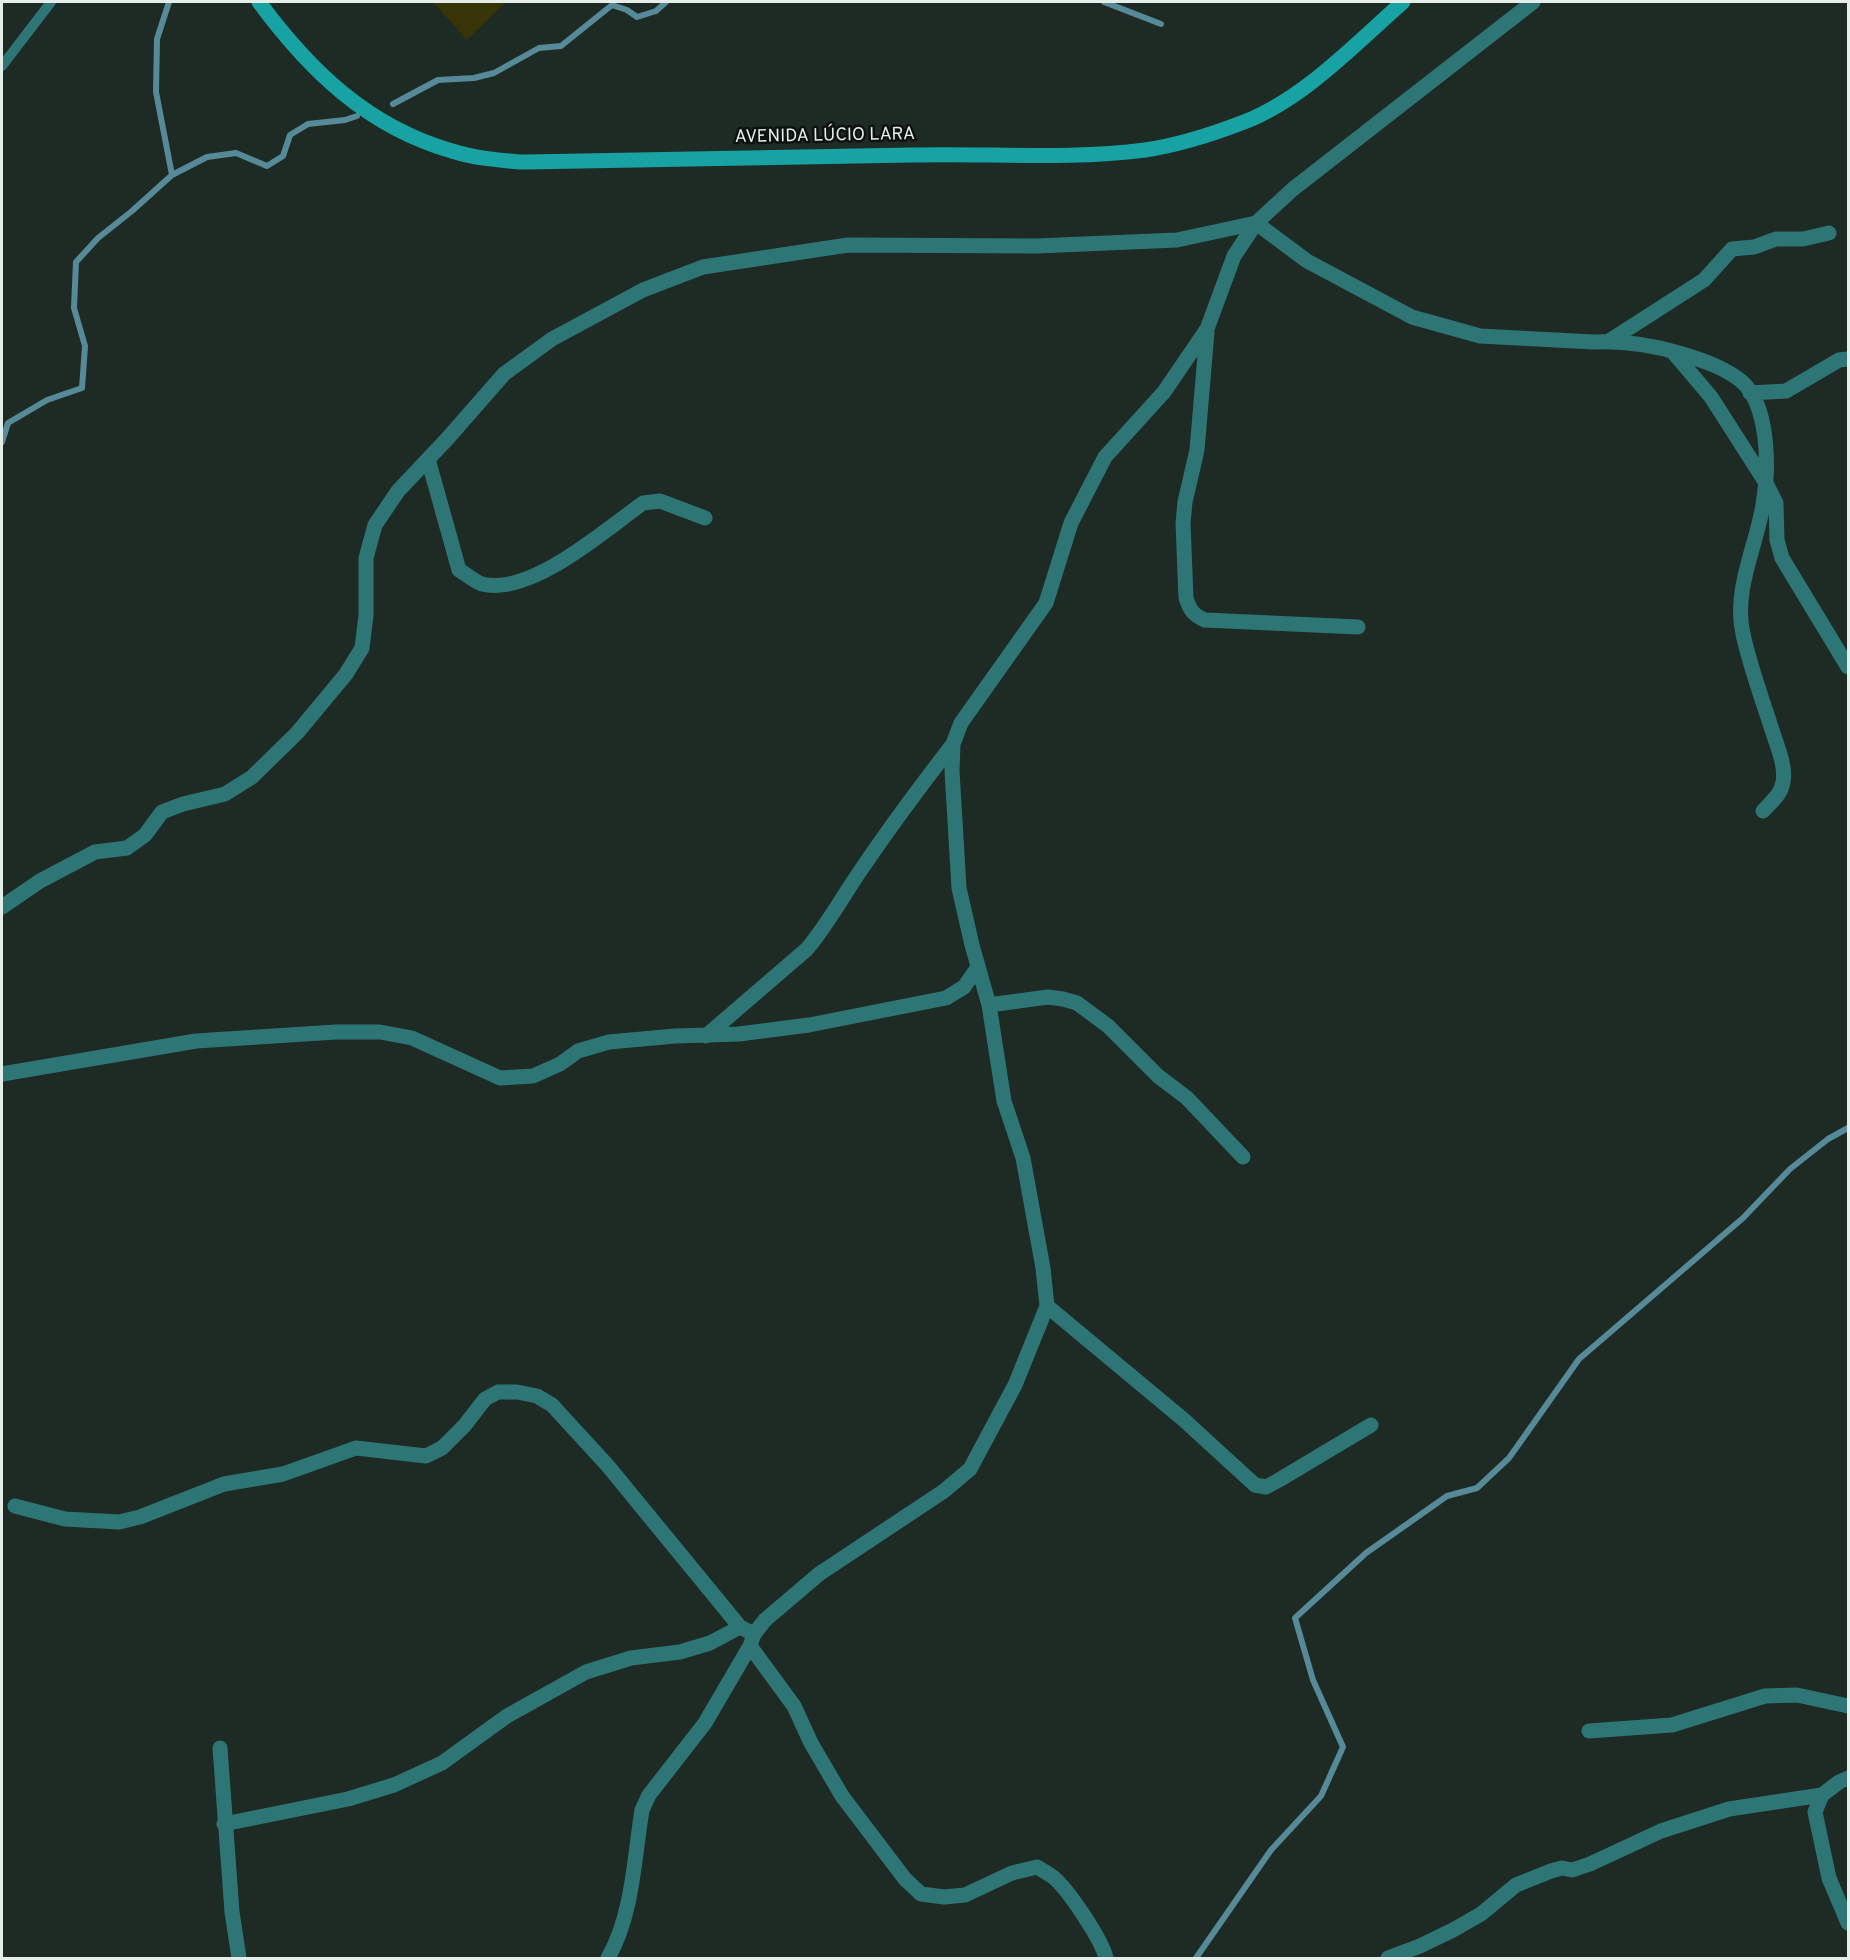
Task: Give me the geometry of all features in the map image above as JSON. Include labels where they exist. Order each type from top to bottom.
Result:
[{"type":"main road","name":"AVENIDA LÚCIO LARA","points":[[260,2],[296,49],[327,81],[357,105],[388,125],[453,152],[520,162],[1099,154],[1147,150],[1199,138],[1246,122],[1278,105],[1306,86],[1403,2]]},
{"type":"street","points":[[706,1036],[812,943],[913,795],[953,744],[976,700],[1046,603],[1071,523],[1105,457],[1164,392],[1207,329],[1234,256],[1256,223],[1293,189],[1533,2]]},
{"type":"street","points":[[2,907],[40,881],[95,852],[127,848],[145,835],[162,812],[183,804],[225,794],[252,777],[297,733],[346,674],[362,648],[366,615],[366,558],[375,525],[398,491],[504,374],[552,339],[643,290],[703,267],[848,245],[1037,246],[1177,240],[1256,223],[1307,261],[1412,317],[1480,336],[1610,341],[1660,347],[1711,363],[1741,381],[1757,406],[1766,447],[1766,483],[1744,584],[1741,610],[1742,633],[1780,754],[1784,780],[1780,793],[1763,811]]},
{"type":"street","points":[[1610,341],[1704,280],[1732,249],[1754,247],[1776,239],[1803,239],[1829,233]]},
{"type":"street","points":[[1207,329],[1197,450],[1185,502],[1183,523],[1186,598],[1189,609],[1195,616],[1205,620],[1358,627]]},
{"type":"street","points":[[1672,351],[1711,398],[1766,483],[1776,503],[1777,540],[1782,558],[1848,667]]},
{"type":"street","points":[[1750,393],[1786,391],[1839,360],[1848,358]]},
{"type":"street","points":[[428,459],[459,570],[482,584],[510,585],[555,567],[643,502],[660,501],[705,518]]},
{"type":"street","points":[[608,1959],[615,1947],[626,1910],[645,1802],[705,1723],[748,1635],[819,1574],[944,1491],[970,1469],[1014,1385],[1047,1306],[1043,1268],[1023,1158],[1004,1101],[989,1005],[959,888],[952,771],[953,744]]},
{"type":"street","points":[[2,1074],[196,1041],[336,1032],[380,1032],[412,1038],[500,1078],[533,1076],[560,1064],[578,1051],[609,1042],[675,1036],[706,1036],[809,1025],[946,998],[964,987],[978,967]]},
{"type":"street","points":[[989,1005],[1048,997],[1077,1003],[1107,1026],[1158,1076],[1186,1098],[1243,1157]]},
{"type":"street","points":[[1047,1306],[1184,1420],[1255,1485],[1266,1487],[1371,1425]]},
{"type":"street","points":[[15,1506],[64,1519],[120,1522],[140,1517],[224,1484],[283,1474],[356,1448],[426,1456],[442,1448],[465,1425],[485,1399],[498,1392],[517,1392],[537,1396],[552,1405],[608,1466],[748,1635],[795,1706],[811,1743],[842,1796],[905,1879],[921,1894],[965,1895],[1012,1873],[1037,1867],[1054,1878],[1085,1918],[1103,1947],[1106,1959]]},
{"type":"street","points":[[224,1824],[348,1799],[394,1785],[442,1763],[507,1716],[586,1672],[631,1658],[680,1652],[748,1635]]},
{"type":"street","points":[[1589,1731],[1672,1725],[1765,1696],[1797,1695],[1848,1706]]},
{"type":"street","points":[[220,1748],[224,1824],[239,1959]]},
{"type":"street","points":[[1388,1959],[1453,1930],[1481,1914],[1516,1885],[1551,1871],[1562,1868],[1572,1870],[1590,1864],[1660,1830],[1729,1809],[1822,1795],[1848,1778]]},
{"type":"street","points":[[1822,1795],[1815,1812],[1829,1878],[1848,1923]]},
{"type":"lane","points":[[2,66],[51,2]]},
{"type":"shaded area","points":[[433,2],[506,2],[467,40]]},
{"type":"waterway","points":[[169,2],[157,39],[156,92],[172,175]]},
{"type":"waterway","points":[[393,104],[438,80],[474,78],[494,73],[539,48],[561,46],[612,5],[627,10],[637,17],[656,11],[666,2]]},
{"type":"waterway","points":[[1104,2],[1161,24]]},
{"type":"waterway","points":[[2,442],[8,423],[47,400],[82,388],[85,346],[74,308],[76,262],[98,238],[172,175],[207,157],[236,153],[267,166],[283,156],[290,135],[308,124],[345,120],[357,116]]},
{"type":"waterway","points":[[1196,1958],[1271,1850],[1321,1796],[1343,1747],[1313,1680],[1295,1618],[1366,1553],[1447,1496],[1477,1488],[1509,1458],[1579,1359],[1743,1218],[1790,1169],[1828,1139],[1848,1128]]}]
